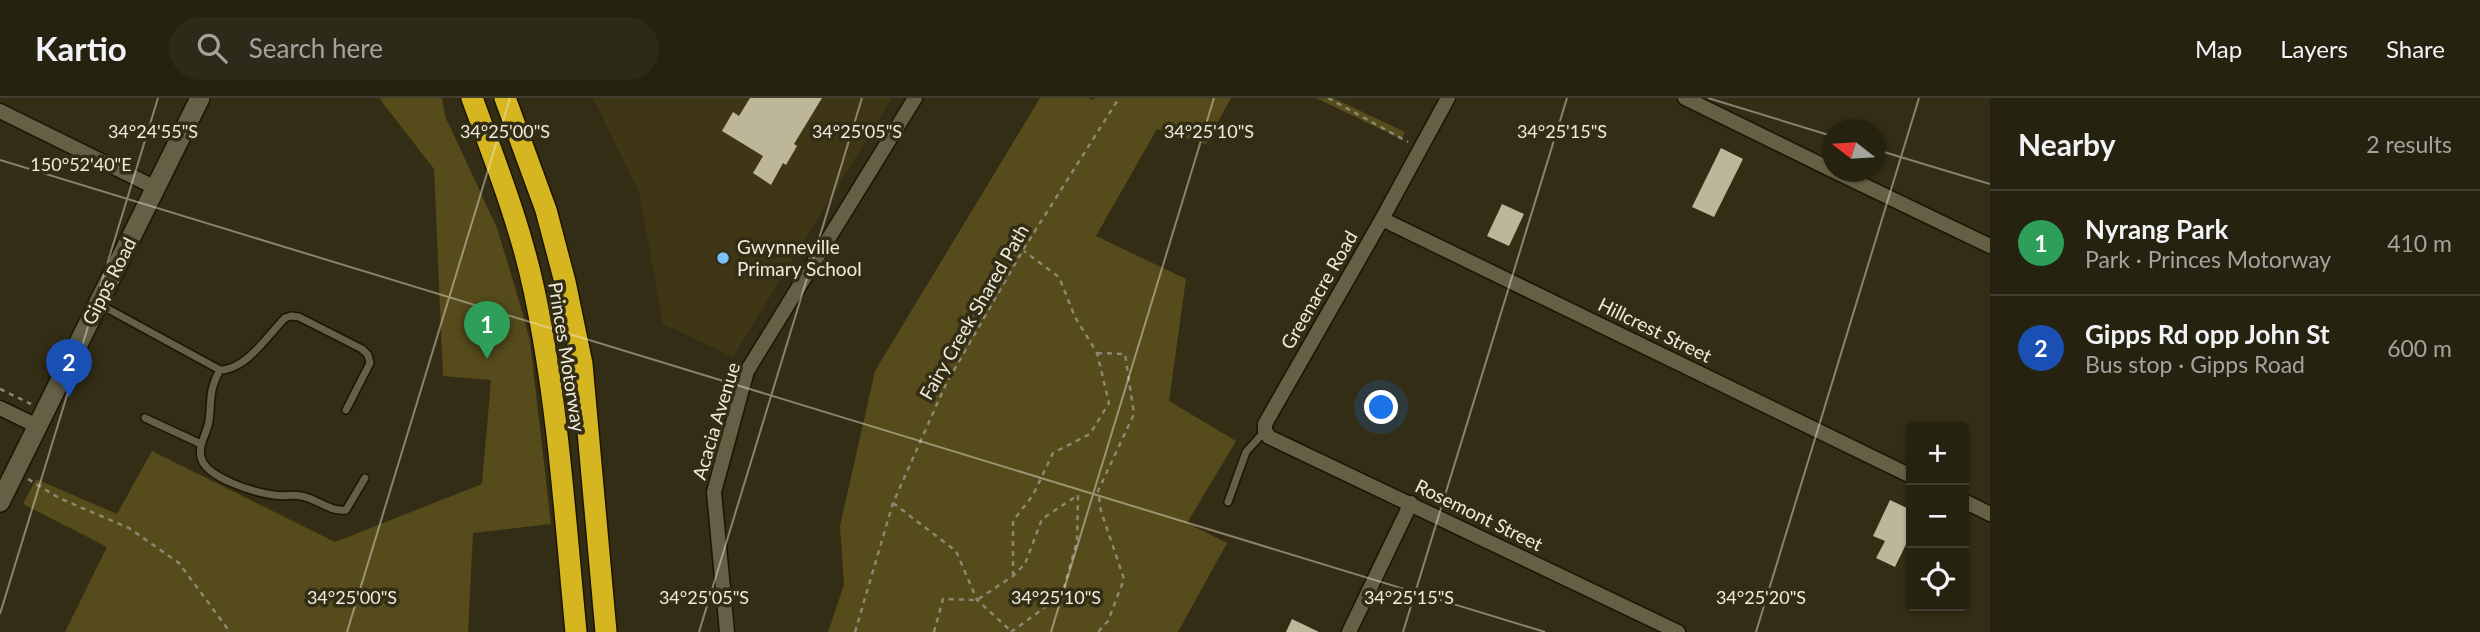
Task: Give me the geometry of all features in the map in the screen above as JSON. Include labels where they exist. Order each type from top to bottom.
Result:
[{"type":"highway","name":"Princes Motorway","points":[[471,98],[520,232],[534,289],[546,356],[558,452],[576,632]]},
{"type":"highway","name":"Princes Motorway","points":[[505,98],[546,210],[565,282],[582,364],[606,632]]},
{"type":"main road","name":"Gipps Road","points":[[0,502],[201,98]]},
{"type":"street","name":"Acacia Avenue","points":[[727,632],[714,492],[747,371],[915,98]]},
{"type":"street","name":"Greenacre Road","points":[[1265,431],[1265,424],[1448,98]]},
{"type":"street","points":[[1685,98],[1822,165]]},
{"type":"street","points":[[0,111],[156,188]]},
{"type":"street","points":[[1857,182],[1990,246]]},
{"type":"street","name":"Hillcrest Street","points":[[1382,219],[1906,474]]},
{"type":"street","points":[[0,408],[41,418]]},
{"type":"street","name":"Rosemont Street","points":[[1265,431],[1269,438],[1411,503],[1678,632]]},
{"type":"street","points":[[1349,632],[1411,503]]},
{"type":"street","points":[[1969,504],[1990,514]]},
{"type":"lane","points":[[98,304],[220,370],[240,365],[285,318],[299,317],[362,349],[368,355],[370,363],[346,410]]},
{"type":"lane","points":[[220,370],[210,394],[209,419],[201,444],[203,464],[222,478],[261,493],[302,496],[337,511],[346,510],[365,478]]},
{"type":"lane","points":[[145,418],[201,444]]},
{"type":"lane","name":"Greenacre Road","points":[[1228,502],[1246,452],[1265,431]]},
{"type":"path","name":"Fairy Creek Shared Path","points":[[855,632],[893,502],[946,384],[1023,250],[1119,98]]},
{"type":"path","points":[[1328,98],[1420,148]]},
{"type":"path","points":[[1013,576],[1013,521],[1033,495],[1053,453],[1090,434],[1109,403],[1097,353],[1076,317],[1059,277],[1023,250]]},
{"type":"path","points":[[1097,353],[1125,354],[1134,414],[1098,491],[1101,511],[1125,579],[1108,621],[1098,632]]},
{"type":"path","points":[[0,389],[41,418]]},
{"type":"path","points":[[18,468],[32,482],[50,493],[130,528],[179,563],[230,632]]},
{"type":"path","points":[[893,502],[956,551],[977,600],[1012,632],[1062,595],[1077,541],[1078,495],[1042,519],[1025,564],[1013,576],[977,600],[943,599],[934,632]]},
{"type":"shaded area","points":[[379,98],[442,98],[445,116],[497,228],[530,341],[551,524],[473,533],[468,632],[65,632],[107,547],[23,504],[36,479],[117,514],[152,451],[335,542],[482,484],[491,380],[443,376],[434,169]]},
{"type":"shaded area","name":"Gwynneville Primary School","points":[[593,98],[892,98],[733,357],[663,324],[639,192]]},
{"type":"shaded area","points":[[1040,98],[1231,98],[1206,144],[1157,129],[1096,236],[1186,279],[1169,401],[1236,441],[1187,523],[1227,543],[1178,632],[828,632],[844,585],[840,526],[875,371]]},
{"type":"shaded area","points":[[1316,98],[1333,98],[1405,132],[1401,139]]},
{"type":"building","points":[[750,98],[822,98],[794,144],[797,146],[786,165],[783,163],[771,185],[753,173],[763,156],[722,131],[733,112],[739,116]]},
{"type":"building","points":[[1721,148],[1743,159],[1714,217],[1692,207]]},
{"type":"building","points":[[1502,204],[1524,214],[1509,246],[1487,236]]},
{"type":"building","points":[[1890,500],[1906,508],[1906,544],[1895,567],[1876,558],[1885,541],[1873,536]]},
{"type":"building","points":[[1292,619],[1319,632],[1286,632]]},
{"type":"place","name":"Gwynneville Primary School","points":[[723,258]]},
{"type":"place","name":"Nyrang Park","points":[[487,359]]},
{"type":"place","name":"Gipps Rd opp John St","points":[[69,397]]}]
